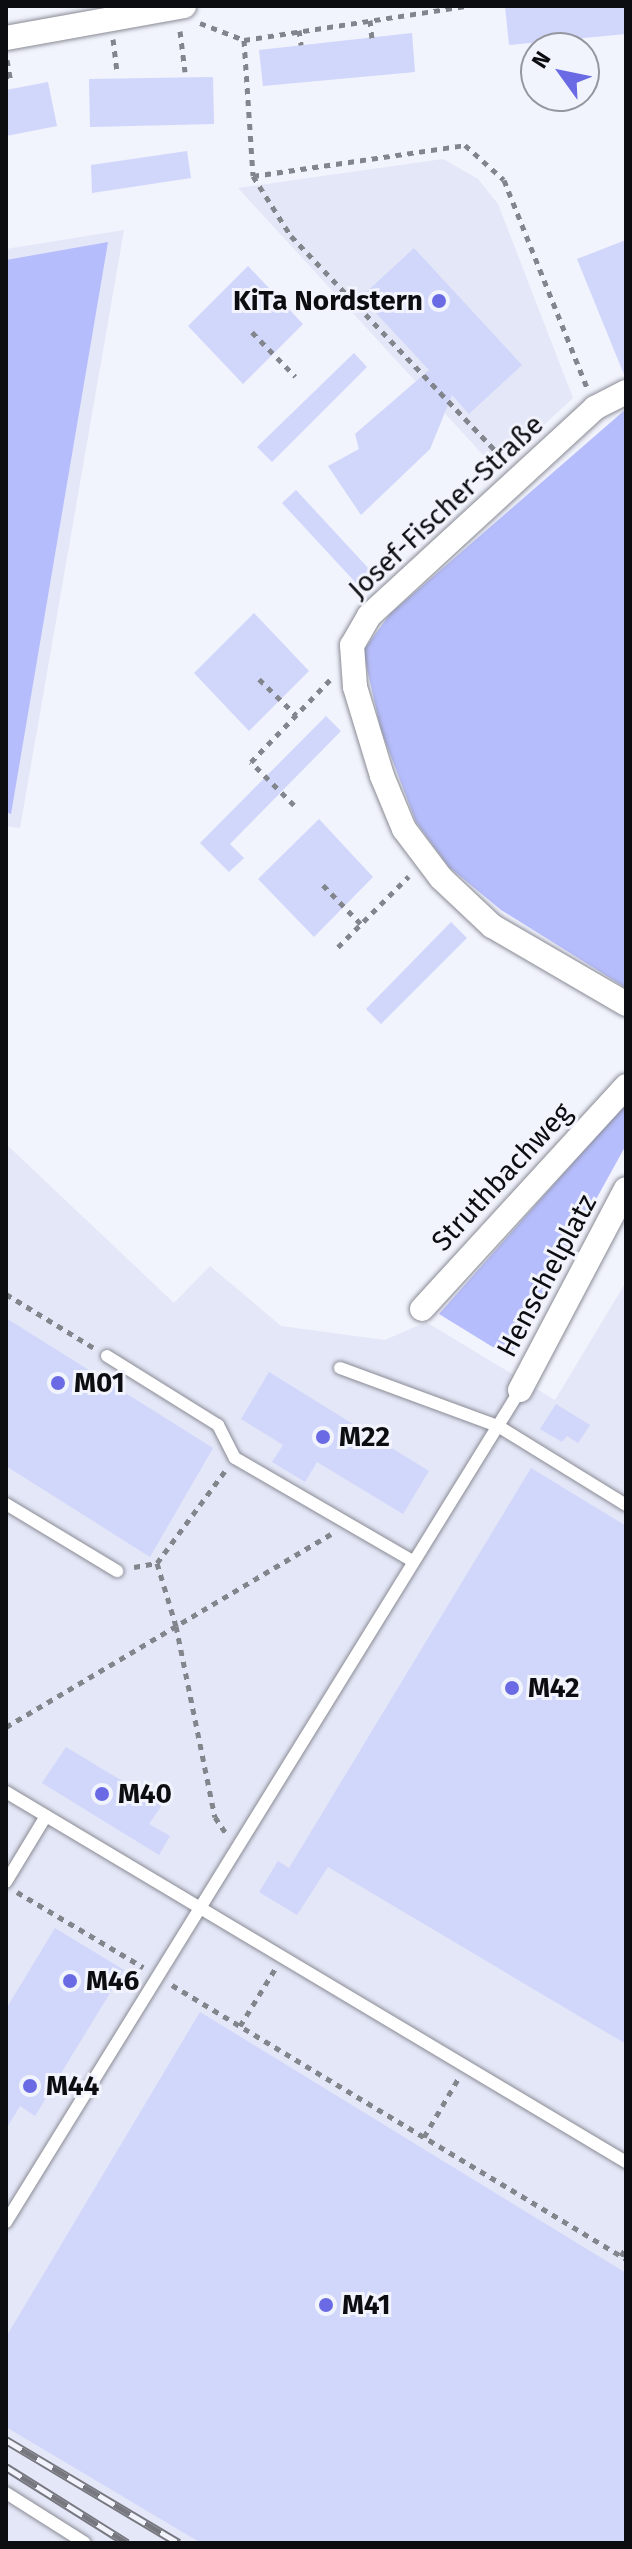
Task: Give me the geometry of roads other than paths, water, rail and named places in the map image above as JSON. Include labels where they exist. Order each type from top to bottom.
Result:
[{"type":"street","points":[[13,47],[182,16]]},
{"type":"street","name":"Josef-Fischer-Straße","points":[[626,392],[595,408],[369,616],[352,645],[355,687],[382,776],[404,829],[427,859],[492,926],[626,1004]]},
{"type":"street","name":"Struthbachweg","points":[[422,1309],[626,1086]]},
{"type":"street","name":"Henschelplatz","points":[[520,1390],[626,1189]]},
{"type":"lane","points":[[107,1356],[218,1425],[235,1458],[413,1561]]},
{"type":"lane","points":[[340,1368],[498,1426],[626,1505]]},
{"type":"lane","points":[[6,2222],[234,1846],[520,1390]]},
{"type":"lane","points":[[6,1504],[117,1571]]},
{"type":"lane","points":[[6,1792],[626,2162]]},
{"type":"lane","points":[[6,1884],[46,1816]]},
{"type":"lane","points":[[6,2493],[85,2543]]},
{"type":"railway","points":[[6,2440],[179,2543]]},
{"type":"railway","points":[[6,2467],[127,2543]]},
{"type":"place","name":"KiTa Nordstern","points":[[439,301]]},
{"type":"place","name":"M01","points":[[58,1383]]},
{"type":"place","name":"M22","points":[[323,1437]]},
{"type":"place","name":"M42","points":[[512,1688]]},
{"type":"place","name":"M40","points":[[102,1794]]},
{"type":"place","name":"M46","points":[[70,1981]]},
{"type":"place","name":"M44","points":[[30,2086]]},
{"type":"place","name":"M41","points":[[326,2305]]}]
